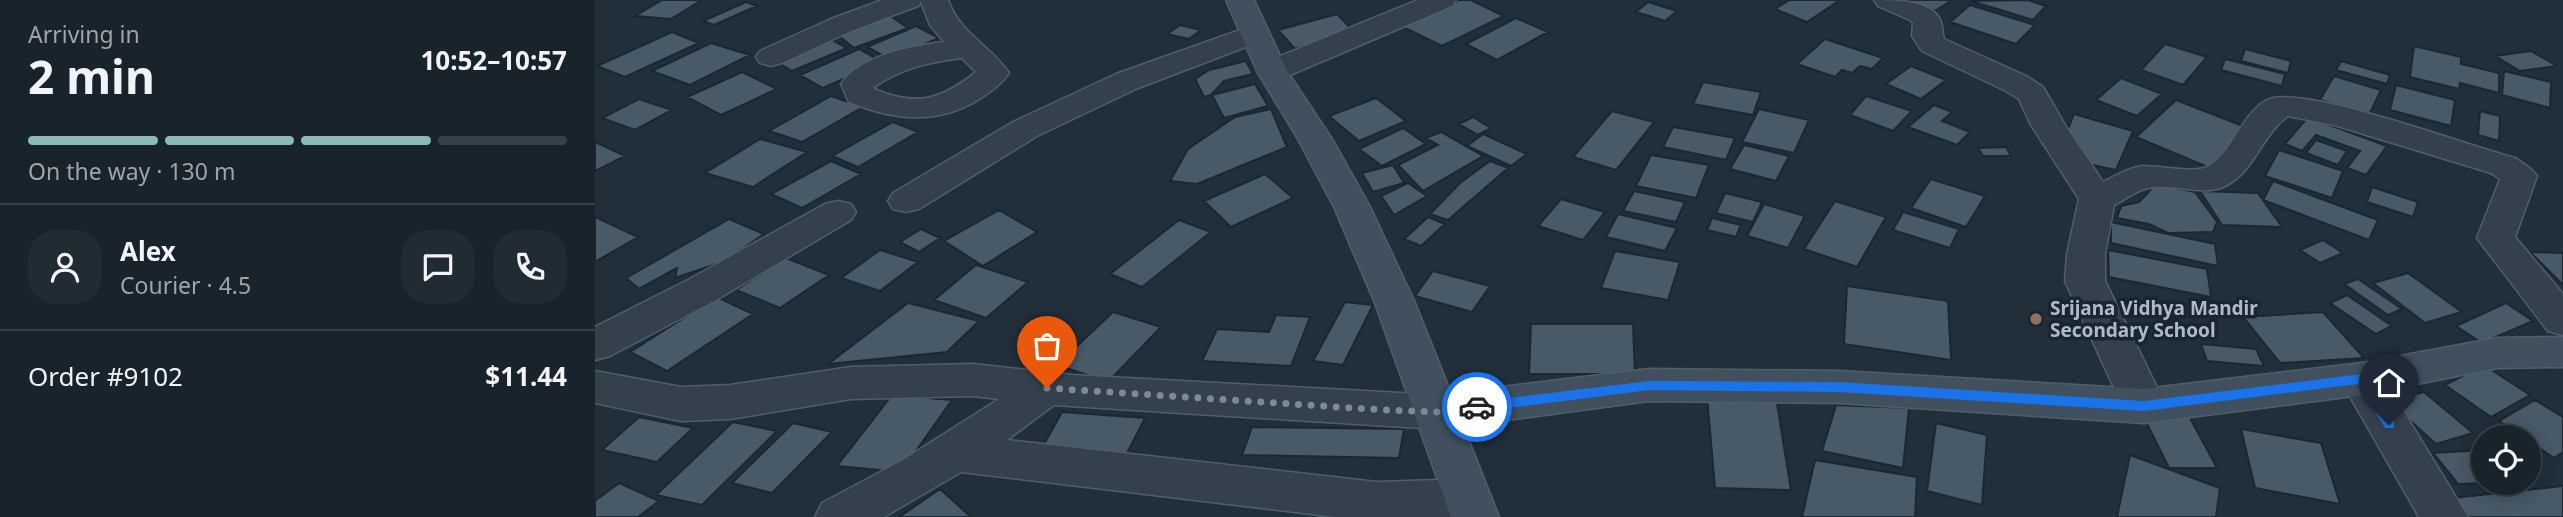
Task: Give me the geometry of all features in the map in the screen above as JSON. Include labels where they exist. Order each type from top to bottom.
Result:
[{"type":"street","points":[[771,57],[841,25],[908,0]]},
{"type":"street","points":[[934,0],[939,17],[951,36],[967,49]]},
{"type":"street","points":[[1272,71],[1442,0]]},
{"type":"street","points":[[1888,0],[1920,14],[1927,22],[1927,36],[1933,45],[2015,83],[2032,94],[2047,125],[2097,198],[2085,254],[2085,281],[2144,406]]},
{"type":"street","points":[[906,201],[1025,129],[1128,81],[1247,17],[1272,71],[1315,139],[1352,207],[1395,303],[1471,508],[1370,510],[957,453]]},
{"type":"street","points":[[2097,198],[2141,177],[2211,179],[2229,168],[2266,116],[2280,106],[2342,117],[2503,165],[2519,176],[2496,238],[2563,321]]},
{"type":"street","points":[[595,345],[702,290],[838,212]]},
{"type":"street","points":[[595,387],[681,404],[730,402],[851,383],[973,380],[1047,388],[1437,412],[1649,385],[1839,387],[2144,406],[2362,379],[2497,353],[2563,352]]},
{"type":"street","points":[[2362,379],[2444,517]]},
{"type":"street","points":[[839,517],[957,453],[1047,388]]},
{"type":"building","points":[[662,0],[702,0],[671,19],[635,16]]},
{"type":"building","points":[[1459,0],[1471,0],[1504,16],[1442,46],[1403,27]]},
{"type":"building","points":[[1789,0],[1840,0],[1807,22],[1775,9]]},
{"type":"building","points":[[1906,0],[1952,0],[1935,11]]},
{"type":"building","points":[[2028,0],[2046,6],[2033,20],[1971,1]]},
{"type":"building","points":[[746,2],[757,6],[714,25],[703,21]]},
{"type":"building","points":[[1648,2],[1677,11],[1665,21],[1636,12]]},
{"type":"building","points":[[1970,5],[2035,25],[2016,44],[1950,22]]},
{"type":"building","points":[[1337,14],[1354,32],[1295,49],[1278,30]]},
{"type":"building","points":[[889,15],[908,28],[854,48],[836,34]]},
{"type":"building","points":[[1516,18],[1548,32],[1497,60],[1466,44]]},
{"type":"building","points":[[1180,25],[1201,30],[1189,39],[1167,34]]},
{"type":"building","points":[[916,26],[939,38],[889,59],[867,47]]},
{"type":"building","points":[[672,32],[699,43],[625,77],[597,66]]},
{"type":"building","points":[[827,37],[847,48],[792,71],[772,59]]},
{"type":"building","points":[[1825,39],[1883,58],[1872,69],[1860,66],[1852,73],[1842,70],[1835,77],[1797,64]]},
{"type":"building","points":[[711,43],[750,55],[690,85],[652,71]]},
{"type":"building","points":[[2165,44],[2207,57],[2183,85],[2141,70]]},
{"type":"building","points":[[2414,46],[2461,57],[2461,64],[2499,73],[2499,93],[2460,83],[2459,89],[2410,77]]},
{"type":"building","points":[[859,49],[882,62],[823,88],[800,75]]},
{"type":"building","points":[[2245,49],[2291,61],[2288,73],[2241,61]]},
{"type":"building","points":[[2531,51],[2557,66],[2520,71],[2495,56]]},
{"type":"building","points":[[2225,59],[2285,74],[2282,86],[2221,70]]},
{"type":"building","points":[[1246,61],[1253,74],[1224,81],[1211,95],[1204,97],[1195,79],[1209,70]]},
{"type":"building","points":[[2341,61],[2390,75],[2387,84],[2336,70]]},
{"type":"building","points":[[1911,66],[1946,80],[1921,99],[1886,84]]},
{"type":"building","points":[[2504,71],[2551,82],[2550,108],[2502,95]]},
{"type":"building","points":[[742,72],[777,89],[721,115],[687,97]]},
{"type":"building","points":[[2334,76],[2381,90],[2369,115],[2320,100]]},
{"type":"building","points":[[2121,78],[2162,94],[2137,116],[2096,100]]},
{"type":"building","points":[[1703,82],[1761,92],[1753,115],[1693,104]]},
{"type":"building","points":[[1255,84],[1268,106],[1224,118],[1212,95]]},
{"type":"building","points":[[2396,85],[2455,100],[2451,126],[2390,110]]},
{"type":"building","points":[[831,96],[863,107],[802,142],[769,131]]},
{"type":"building","points":[[1866,96],[1912,111],[1893,131],[1850,115]]},
{"type":"building","points":[[1376,98],[1406,121],[1359,141],[1329,116]]},
{"type":"building","points":[[639,99],[672,110],[635,130],[602,118]]},
{"type":"building","points":[[2176,100],[2248,128],[2210,168],[2136,137]]},
{"type":"building","points":[[1934,105],[1952,112],[1942,121],[1970,132],[1957,145],[1908,127]]},
{"type":"building","points":[[1271,109],[1287,147],[1197,184],[1170,181],[1188,149],[1235,117]]},
{"type":"building","points":[[1759,109],[1809,120],[1794,153],[1742,142]]},
{"type":"building","points":[[1612,111],[1654,122],[1616,170],[1573,157]]},
{"type":"building","points":[[2480,111],[2500,116],[2499,141],[2478,135]]},
{"type":"building","points":[[2074,114],[2133,131],[2116,170],[2092,165],[2064,139]]},
{"type":"building","points":[[1473,117],[1491,128],[1478,135],[1459,124]]},
{"type":"building","points":[[2308,117],[2387,146],[2366,175],[2347,168],[2360,151],[2316,135],[2302,151],[2285,144]]},
{"type":"building","points":[[893,122],[918,132],[858,167],[832,156]]},
{"type":"building","points":[[1673,127],[1735,138],[1726,160],[1663,147]]},
{"type":"building","points":[[1403,128],[1426,144],[1382,166],[1359,149]]},
{"type":"building","points":[[1441,132],[1483,156],[1423,191],[1398,165],[1438,145],[1426,138]]},
{"type":"building","points":[[1483,134],[1527,154],[1511,166],[1467,146]]},
{"type":"building","points":[[760,139],[807,152],[753,187],[705,173]]},
{"type":"building","points":[[2316,140],[2347,151],[2338,165],[2306,153]]},
{"type":"building","points":[[595,142],[625,156],[595,171]]},
{"type":"building","points":[[1744,145],[1789,156],[1776,181],[1730,169]]},
{"type":"building","points":[[2006,147],[2011,156],[1983,156],[1978,148]]},
{"type":"building","points":[[2279,150],[2343,171],[2332,198],[2265,176]]},
{"type":"building","points":[[1651,155],[1709,165],[1696,198],[1636,186]]},
{"type":"building","points":[[831,161],[861,174],[802,208],[771,194]]},
{"type":"building","points":[[1490,161],[1508,168],[1448,220],[1430,214],[1460,183]]},
{"type":"building","points":[[1393,165],[1404,183],[1373,192],[1362,173]]},
{"type":"building","points":[[1265,174],[1293,198],[1231,227],[1204,201]]},
{"type":"building","points":[[1931,179],[1985,196],[1966,227],[1911,208]]},
{"type":"building","points":[[2273,181],[2378,220],[2369,240],[2263,200]]},
{"type":"building","points":[[1408,183],[1427,196],[1394,215],[1381,196]]},
{"type":"building","points":[[2156,184],[2195,192],[2217,222],[2213,232],[2168,233],[2149,224],[2117,218],[2121,206],[2139,202]]},
{"type":"building","points":[[2372,187],[2418,202],[2413,217],[2367,202]]},
{"type":"building","points":[[1634,191],[1685,202],[1676,222],[1623,211]]},
{"type":"building","points":[[2200,191],[2258,193],[2282,227],[2222,225]]},
{"type":"building","points":[[1725,193],[1762,202],[1753,222],[1716,213]]},
{"type":"building","points":[[1561,199],[1605,212],[1583,240],[1538,226]]},
{"type":"building","points":[[1835,201],[1886,217],[1857,267],[1804,249]]},
{"type":"building","points":[[1764,204],[1805,216],[1788,248],[1747,236]]},
{"type":"building","points":[[999,210],[1037,232],[983,266],[944,241]]},
{"type":"building","points":[[1903,212],[1959,229],[1950,248],[1893,230]]},
{"type":"building","points":[[1618,214],[1677,228],[1665,251],[1606,237]]},
{"type":"building","points":[[595,217],[638,237],[595,262]]},
{"type":"building","points":[[1428,217],[1445,224],[1421,246],[1404,239]]},
{"type":"building","points":[[1712,218],[1741,225],[1736,237],[1707,230]]},
{"type":"building","points":[[729,219],[764,234],[725,261],[675,278],[677,268],[639,289],[626,278]]},
{"type":"building","points":[[1179,220],[1211,232],[1142,287],[1110,274]]},
{"type":"building","points":[[2111,222],[2215,244],[2218,266],[2111,243]]},
{"type":"building","points":[[921,229],[940,238],[919,252],[900,242]]},
{"type":"building","points":[[2323,240],[2343,253],[2320,263],[2300,250]]},
{"type":"building","points":[[880,250],[918,262],[880,291],[841,278]]},
{"type":"building","points":[[2108,250],[2207,269],[2211,297],[2109,277]]},
{"type":"building","points":[[1615,251],[1680,262],[1668,300],[1601,288]]},
{"type":"building","points":[[2530,252],[2563,253],[2563,285]]},
{"type":"building","points":[[786,258],[829,275],[780,308],[736,290]]},
{"type":"building","points":[[976,265],[1028,282],[986,318],[934,300]]},
{"type":"building","points":[[1433,271],[1490,286],[1472,312],[1415,296]]},
{"type":"building","points":[[2408,273],[2462,312],[2425,323],[2373,283]]},
{"type":"building","points":[[2358,279],[2402,309],[2388,315],[2344,284]]},
{"type":"building","points":[[1847,286],[1948,301],[1951,360],[1844,344]]},
{"type":"building","points":[[2347,295],[2392,326],[2376,334],[2330,303]]},
{"type":"building","points":[[717,297],[753,314],[667,371],[630,352]]},
{"type":"building","points":[[1345,302],[1373,305],[1343,365],[1313,361]]},
{"type":"building","points":[[908,303],[979,321],[947,352],[828,364]]},
{"type":"building","points":[[2506,303],[2533,321],[2482,343],[2456,326]]},
{"type":"building","points":[[1113,312],[1161,327],[1108,382],[1057,365]]},
{"type":"building","points":[[2323,312],[2364,358],[2280,363],[2243,317]]},
{"type":"building","points":[[1276,315],[1310,317],[1291,366],[1202,361],[1217,329],[1269,332]]},
{"type":"building","points":[[1531,324],[1633,324],[1635,374],[1529,374]]},
{"type":"building","points":[[2201,344],[2256,349],[2264,366],[2207,361]]},
{"type":"building","points":[[2484,365],[2530,395],[2491,417],[2445,385]]},
{"type":"building","points":[[2424,392],[2471,434],[2436,444],[2387,400]]},
{"type":"building","points":[[892,395],[952,400],[901,472],[837,466]]},
{"type":"building","points":[[1707,397],[1776,397],[1791,490],[1715,488]]},
{"type":"building","points":[[2535,400],[2563,417],[2563,452],[2554,458],[2541,449],[2541,425],[2505,425],[2499,421]]},
{"type":"building","points":[[1836,405],[1909,408],[1903,468],[1822,451]]},
{"type":"building","points":[[1062,412],[1145,418],[1123,461],[1038,455]]},
{"type":"building","points":[[2143,416],[2189,416],[2217,468],[2169,468]]},
{"type":"building","points":[[639,417],[693,428],[657,462],[602,450]]},
{"type":"building","points":[[733,422],[777,431],[702,505],[656,495]]},
{"type":"building","points":[[793,423],[832,432],[772,493],[732,483]]},
{"type":"building","points":[[1936,423],[1987,435],[1982,505],[1927,491]]},
{"type":"building","points":[[1252,427],[1404,429],[1399,458],[1242,455]]},
{"type":"building","points":[[2241,429],[2321,443],[2340,504],[2255,488]]},
{"type":"building","points":[[2471,451],[2471,483],[2458,484],[2433,453]]},
{"type":"building","points":[[2130,455],[2220,488],[2216,517],[2117,517]]},
{"type":"building","points":[[1815,460],[1917,477],[1915,517],[1802,517]]},
{"type":"building","points":[[619,483],[659,501],[638,517],[595,517],[595,501]]},
{"type":"building","points":[[2563,486],[2563,517],[2469,517],[2453,498],[2541,495],[2541,488]]},
{"type":"building","points":[[940,489],[971,517],[899,517]]},
{"type":"way so far","points":[[1047,388],[1384,410],[1437,412],[1477,407]]},
{"type":"place","name":"Srijana Vidhya Mandir Secondary School","points":[[2036,319]]},
{"type":"route","points":[[1477,407],[1649,385],[1839,387],[2144,406],[2362,379],[2389,425]]}]
